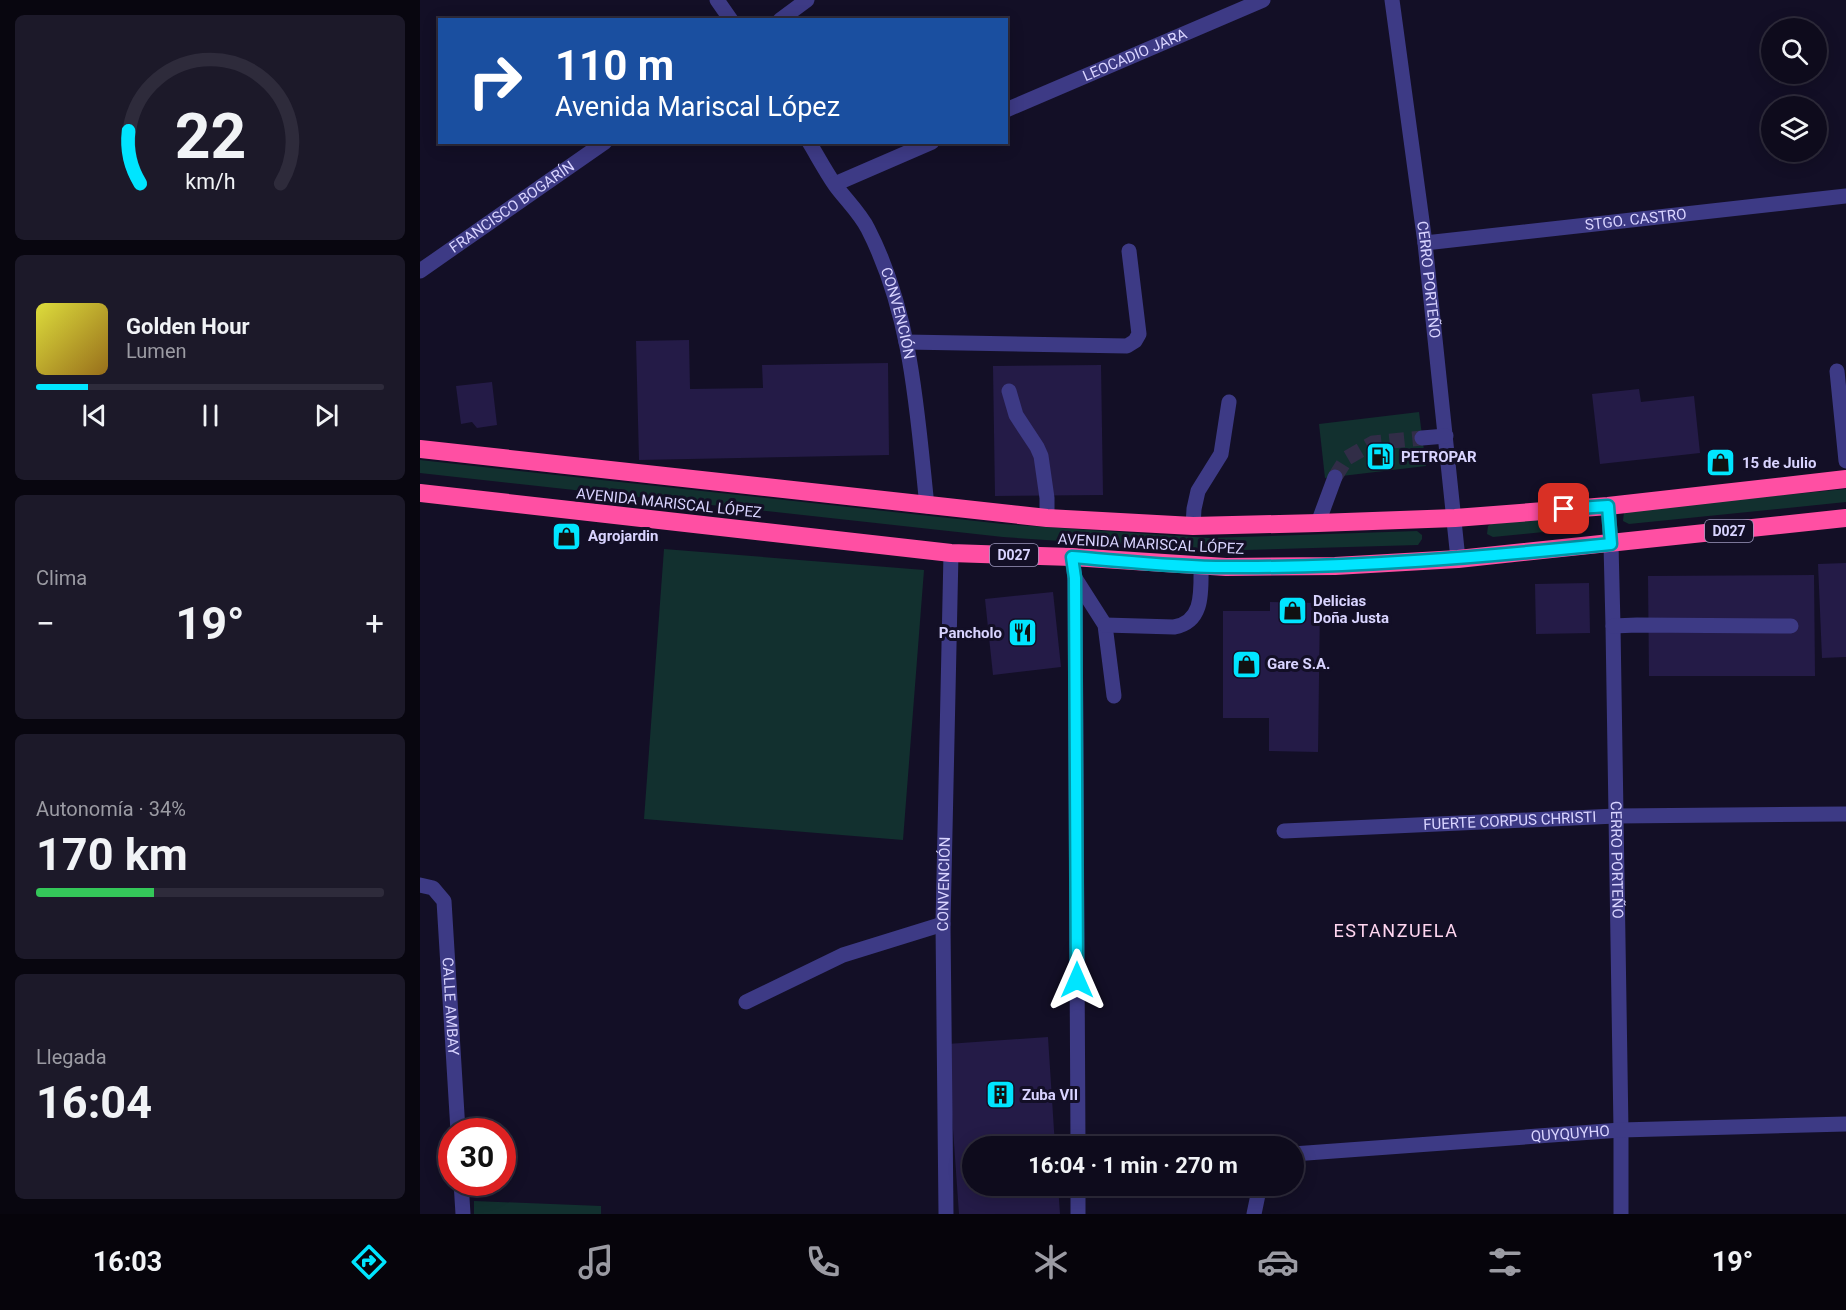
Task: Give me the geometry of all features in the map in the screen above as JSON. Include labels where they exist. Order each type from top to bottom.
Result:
[{"type":"highway","name":"AVENIDA MARISCAL LÓPEZ","points":[[420,449],[1047,518],[1193,526],[1318,524],[1455,518],[1608,506],[1846,479]]},
{"type":"highway","name":"AVENIDA MARISCAL LÓPEZ","points":[[420,493],[951,553],[1072,557],[1201,567],[1335,566],[1458,559],[1846,519]]},
{"type":"street","points":[[717,0],[730,18]]},
{"type":"street","points":[[783,18],[807,0]]},
{"type":"street","name":"LEOCADIO JARA","points":[[1008,109],[1263,0]]},
{"type":"street","name":"CERRO PORTEÑO","points":[[1392,0],[1425,243],[1458,559]]},
{"type":"street","name":"FRANCISCO BOGARÍN","points":[[420,271],[601,144]]},
{"type":"street","name":"CONVENCIÓN","points":[[810,144],[835,184],[867,227],[886,271],[912,370],[927,506]]},
{"type":"street","points":[[835,184],[927,144]]},
{"type":"street","name":"STGO. CASTRO","points":[[1425,243],[1846,196]]},
{"type":"street","points":[[906,342],[1127,345],[1139,334],[1129,251]]},
{"type":"street","points":[[1838,371],[1846,461]]},
{"type":"street","points":[[1009,391],[1016,415],[1038,447],[1041,456],[1047,498],[1047,518]]},
{"type":"street","points":[[1193,526],[1198,491],[1221,454],[1229,402]]},
{"type":"street","points":[[1422,438],[1446,436]]},
{"type":"street","points":[[1318,524],[1335,477]]},
{"type":"street","name":"CERRO PORTEÑO","points":[[1608,506],[1613,626],[1621,1214]]},
{"type":"street","name":"CONVENCIÓN","points":[[946,1214],[943,924],[951,553]]},
{"type":"street","points":[[1072,557],[1075,578],[1078,1136]]},
{"type":"street","points":[[1105,625],[1184,626],[1191,621],[1197,608],[1201,593],[1201,567]]},
{"type":"street","points":[[1075,578],[1105,625],[1113,696]]},
{"type":"street","points":[[1613,626],[1791,626]]},
{"type":"street","name":"FUERTE CORPUS CHRISTI","points":[[1284,831],[1616,816],[1846,814]]},
{"type":"street","name":"CALLE AMBAY","points":[[426,886],[444,902],[457,1118]]},
{"type":"street","points":[[746,1002],[843,955],[943,924]]},
{"type":"street","name":"QUYQUYHO","points":[[1304,1153],[1621,1130],[1846,1124]]},
{"type":"street","points":[[462,1196],[463,1214]]},
{"type":"street","points":[[1078,1196],[1078,1214]]},
{"type":"street","points":[[1254,1214],[1258,1196]]},
{"type":"green space","points":[[1419,412],[1426,466],[1325,478],[1319,424]]},
{"type":"green space","points":[[420,460],[1003,524],[1209,538],[1417,531],[1422,535],[1422,539],[1418,545],[1209,551],[1003,537],[420,473]]},
{"type":"green space","points":[[1846,489],[1846,502],[1629,524],[1623,521],[1624,512],[1628,510]]},
{"type":"green space","points":[[1572,516],[1577,520],[1573,529],[1493,537],[1487,534],[1488,526],[1491,524]]},
{"type":"green space","points":[[664,549],[924,570],[903,840],[644,819]]},
{"type":"green space","points":[[474,1201],[601,1206],[601,1214],[474,1214]]},
{"type":"building","points":[[689,340],[690,389],[763,388],[762,365],[888,363],[889,455],[639,460],[636,341]]},
{"type":"building","points":[[1101,365],[1103,495],[995,496],[993,366]]},
{"type":"building","points":[[492,382],[497,425],[477,428],[472,422],[461,424],[456,386]]},
{"type":"building","points":[[1639,389],[1641,402],[1694,396],[1700,453],[1600,464],[1592,394]]},
{"type":"building","points":[[1846,563],[1846,657],[1822,658],[1818,564]]},
{"type":"building","points":[[1814,575],[1815,676],[1649,676],[1648,576]]},
{"type":"building","points":[[1589,583],[1590,633],[1536,634],[1535,584]]},
{"type":"building","name":"Pancholo","points":[[1053,592],[1061,667],[993,675],[985,599]]},
{"type":"building","points":[[1270,602],[1320,603],[1318,752],[1269,751],[1269,718],[1223,718],[1223,611],[1270,611]]},
{"type":"building","name":"Zuba VII","points":[[1048,1037],[1054,1136],[962,1136],[962,1196],[1059,1196],[1060,1214],[959,1214],[947,1044]]},
{"type":"tunnel","points":[[1335,477],[1347,458],[1373,443],[1422,438]]},
{"type":"place","name":"PETROPAR","points":[[1380,457]]},
{"type":"place","name":"15 de Julio","points":[[1721,463]]},
{"type":"place","name":"Agrojardin","points":[[567,536]]},
{"type":"place","name":"Delicias Doña Justa","points":[[1292,610]]},
{"type":"place","name":"Pancholo","points":[[1023,633]]},
{"type":"place","name":"Gare S.A.","points":[[1246,664]]},
{"type":"place","name":"Zuba VII","points":[[1001,1095]]},
{"type":"district","name":"ESTANZUELA","points":[[1396,931]]},
{"type":"route","points":[[1077,980],[1075,578],[1072,557],[1201,567],[1335,566],[1458,559],[1611,544],[1608,506],[1564,509]]}]
